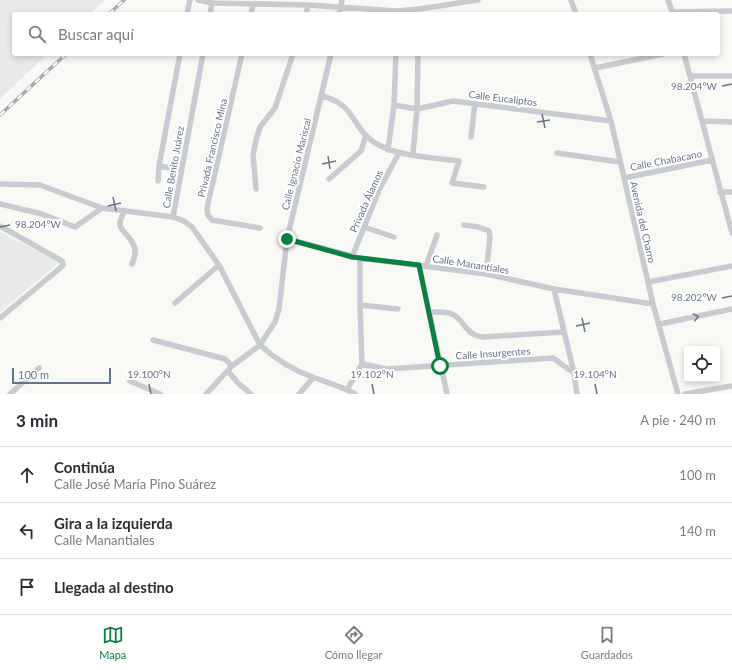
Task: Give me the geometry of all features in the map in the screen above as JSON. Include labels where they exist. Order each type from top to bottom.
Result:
[{"type":"street","points":[[187,12],[190,0]]},
{"type":"street","points":[[198,0],[212,3],[308,5],[397,12],[419,12],[478,0]]},
{"type":"street","points":[[340,12],[342,0]]},
{"type":"street","points":[[572,0],[575,12]]},
{"type":"street","points":[[668,0],[672,12]]},
{"type":"street","points":[[210,12],[212,3]]},
{"type":"street","points":[[251,12],[253,4]]},
{"type":"street","points":[[306,12],[308,5]]},
{"type":"street","points":[[692,12],[732,10]]},
{"type":"street","points":[[158,181],[159,166],[180,56]]},
{"type":"street","name":"Calle Benito Juárez","points":[[203,56],[174,217],[184,221],[192,227],[219,265],[260,345],[276,358],[313,378],[355,394]]},
{"type":"street","name":"Privada Francisco Mina","points":[[242,56],[207,208],[208,215],[212,220],[260,228]]},
{"type":"street","points":[[256,188],[253,155],[256,140],[260,126],[275,108],[292,56]]},
{"type":"street","name":"Calle Ignacio Mariscal","points":[[206,394],[232,366],[260,345],[275,322],[279,309],[287,239],[330,56]]},
{"type":"street","points":[[388,150],[394,105],[396,56]]},
{"type":"street","points":[[413,154],[417,109],[418,56]]},
{"type":"street","name":"Avenida del Charro","points":[[591,56],[611,121],[653,304],[660,324],[678,394]]},
{"type":"street","points":[[595,68],[653,56]]},
{"type":"street","points":[[685,56],[732,233]]},
{"type":"street","points":[[690,76],[732,76]]},
{"type":"street","points":[[321,96],[332,98],[341,103],[348,110],[366,135],[374,142],[388,150],[398,153],[459,161],[452,183],[484,187]]},
{"type":"street","name":"Calle Eucaliptos","points":[[394,105],[417,109],[453,101],[611,121]]},
{"type":"street","points":[[471,137],[475,103]]},
{"type":"street","points":[[703,121],[732,122]]},
{"type":"street","points":[[329,179],[361,151],[366,135]]},
{"type":"street","name":"Privada Álamos","points":[[352,257],[379,190],[398,153]]},
{"type":"street","points":[[557,153],[620,162]]},
{"type":"street","name":"Calle Chabacano","points":[[624,178],[712,160]]},
{"type":"street","points":[[159,166],[182,170]]},
{"type":"street","points":[[0,184],[40,185],[102,208],[174,217]]},
{"type":"street","points":[[720,192],[732,192]]},
{"type":"street","points":[[0,204],[42,214],[74,226],[102,208]]},
{"type":"street","points":[[725,206],[732,205]]},
{"type":"street","points":[[125,211],[120,218],[119,224],[134,245],[135,252],[132,264]]},
{"type":"street","points":[[464,225],[478,227],[489,231],[490,237],[486,274]]},
{"type":"street","points":[[0,226],[62,261],[63,265],[60,270],[0,318]]},
{"type":"street","points":[[364,227],[394,236]]},
{"type":"street","points":[[426,266],[437,235]]},
{"type":"street","name":"Calle Manantiales","points":[[287,239],[352,257],[486,274],[554,290],[653,304]]},
{"type":"street","points":[[347,390],[362,364],[360,258]]},
{"type":"street","points":[[175,303],[219,265]]},
{"type":"street","points":[[419,265],[447,394]]},
{"type":"street","points":[[648,282],[732,266]]},
{"type":"street","points":[[554,290],[574,373],[577,394]]},
{"type":"street","points":[[360,305],[398,309]]},
{"type":"street","points":[[660,324],[732,309]]},
{"type":"street","points":[[429,312],[443,312],[452,314],[461,321],[468,330],[475,335],[484,337],[563,332]]},
{"type":"street","points":[[153,340],[225,359],[232,366]]},
{"type":"street","name":"Calle Insurgentes","points":[[362,364],[387,369],[553,358],[574,373]]},
{"type":"street","points":[[10,394],[39,368]]},
{"type":"street","points":[[228,371],[238,383],[251,394]]},
{"type":"street","points":[[299,394],[313,378]]},
{"type":"street","points":[[130,381],[160,394]]},
{"type":"street","points":[[685,394],[732,386]]},
{"type":"shaded area","points":[[0,0],[105,0],[92,12],[12,12],[12,56],[45,56],[0,99]]},
{"type":"shaded area","points":[[0,232],[60,262],[0,312]]},
{"type":"railway","points":[[111,12],[124,0]]},
{"type":"railway","points":[[0,115],[64,56]]},
{"type":"route","points":[[287,239],[352,257],[419,265],[440,366]]}]
